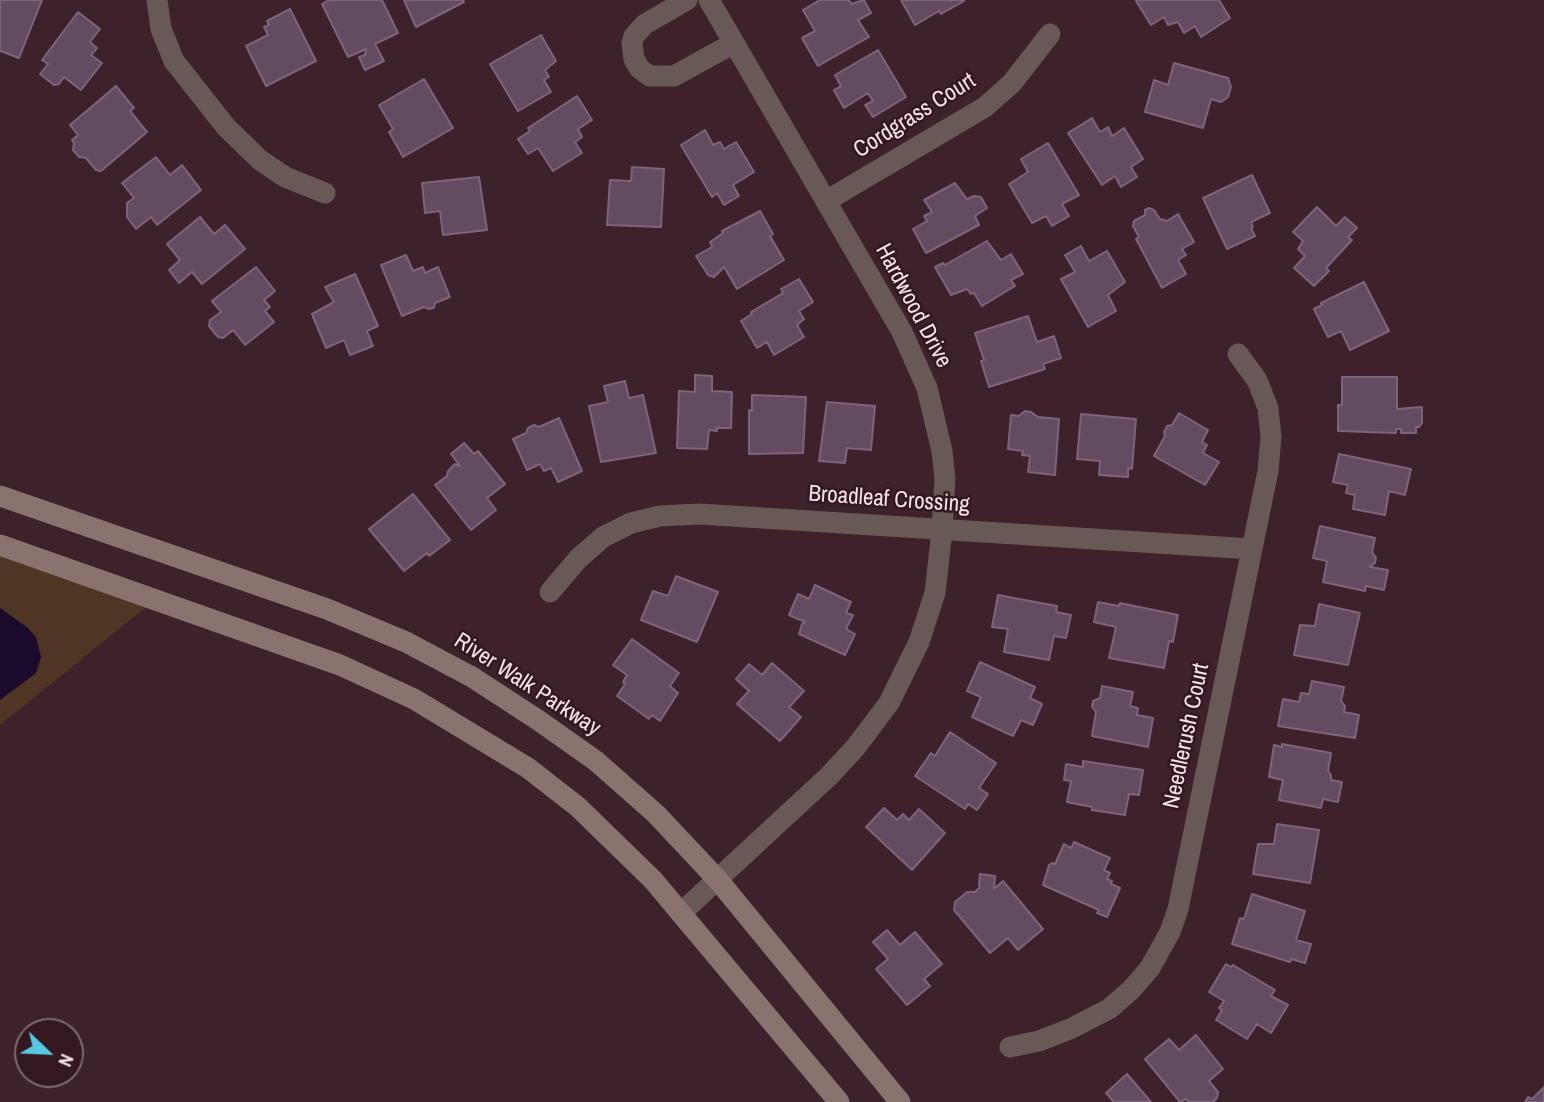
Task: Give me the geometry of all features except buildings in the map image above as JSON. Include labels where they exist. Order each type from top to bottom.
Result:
[{"type":"street","points":[[157,0],[161,29],[174,61],[226,127],[260,160],[285,177],[325,193]]},
{"type":"street","points":[[687,0],[645,24],[634,36],[634,59],[640,69],[650,76],[674,76],[734,43]]},
{"type":"street","name":"Hardwood Drive","points":[[681,913],[855,748],[889,704],[919,642],[935,593],[944,480],[942,451],[927,388],[902,332],[709,0]]},
{"type":"street","name":"Cordgrass Court","points":[[826,201],[985,107],[1012,82],[1050,34]]},
{"type":"street","name":"Needlerush Court","points":[[1010,1047],[1039,1041],[1109,1009],[1131,990],[1150,968],[1170,932],[1178,909],[1268,471],[1271,437],[1268,408],[1257,380],[1238,354]]},
{"type":"street","name":"River Walk Parkway","points":[[0,496],[327,609],[406,642],[483,684],[596,761],[656,814],[718,880],[900,1102]]},
{"type":"street","name":"Broadleaf Crossing","points":[[550,592],[578,559],[603,537],[631,523],[660,516],[699,514],[1252,549]]},
{"type":"street","points":[[0,545],[340,665],[414,699],[528,768],[578,807],[653,880],[839,1102]]},
{"type":"shaded area","points":[[0,551],[155,600],[0,725]]},
{"type":"shaded area","points":[[0,608],[27,627],[36,637],[41,657],[36,673],[0,700]]}]
